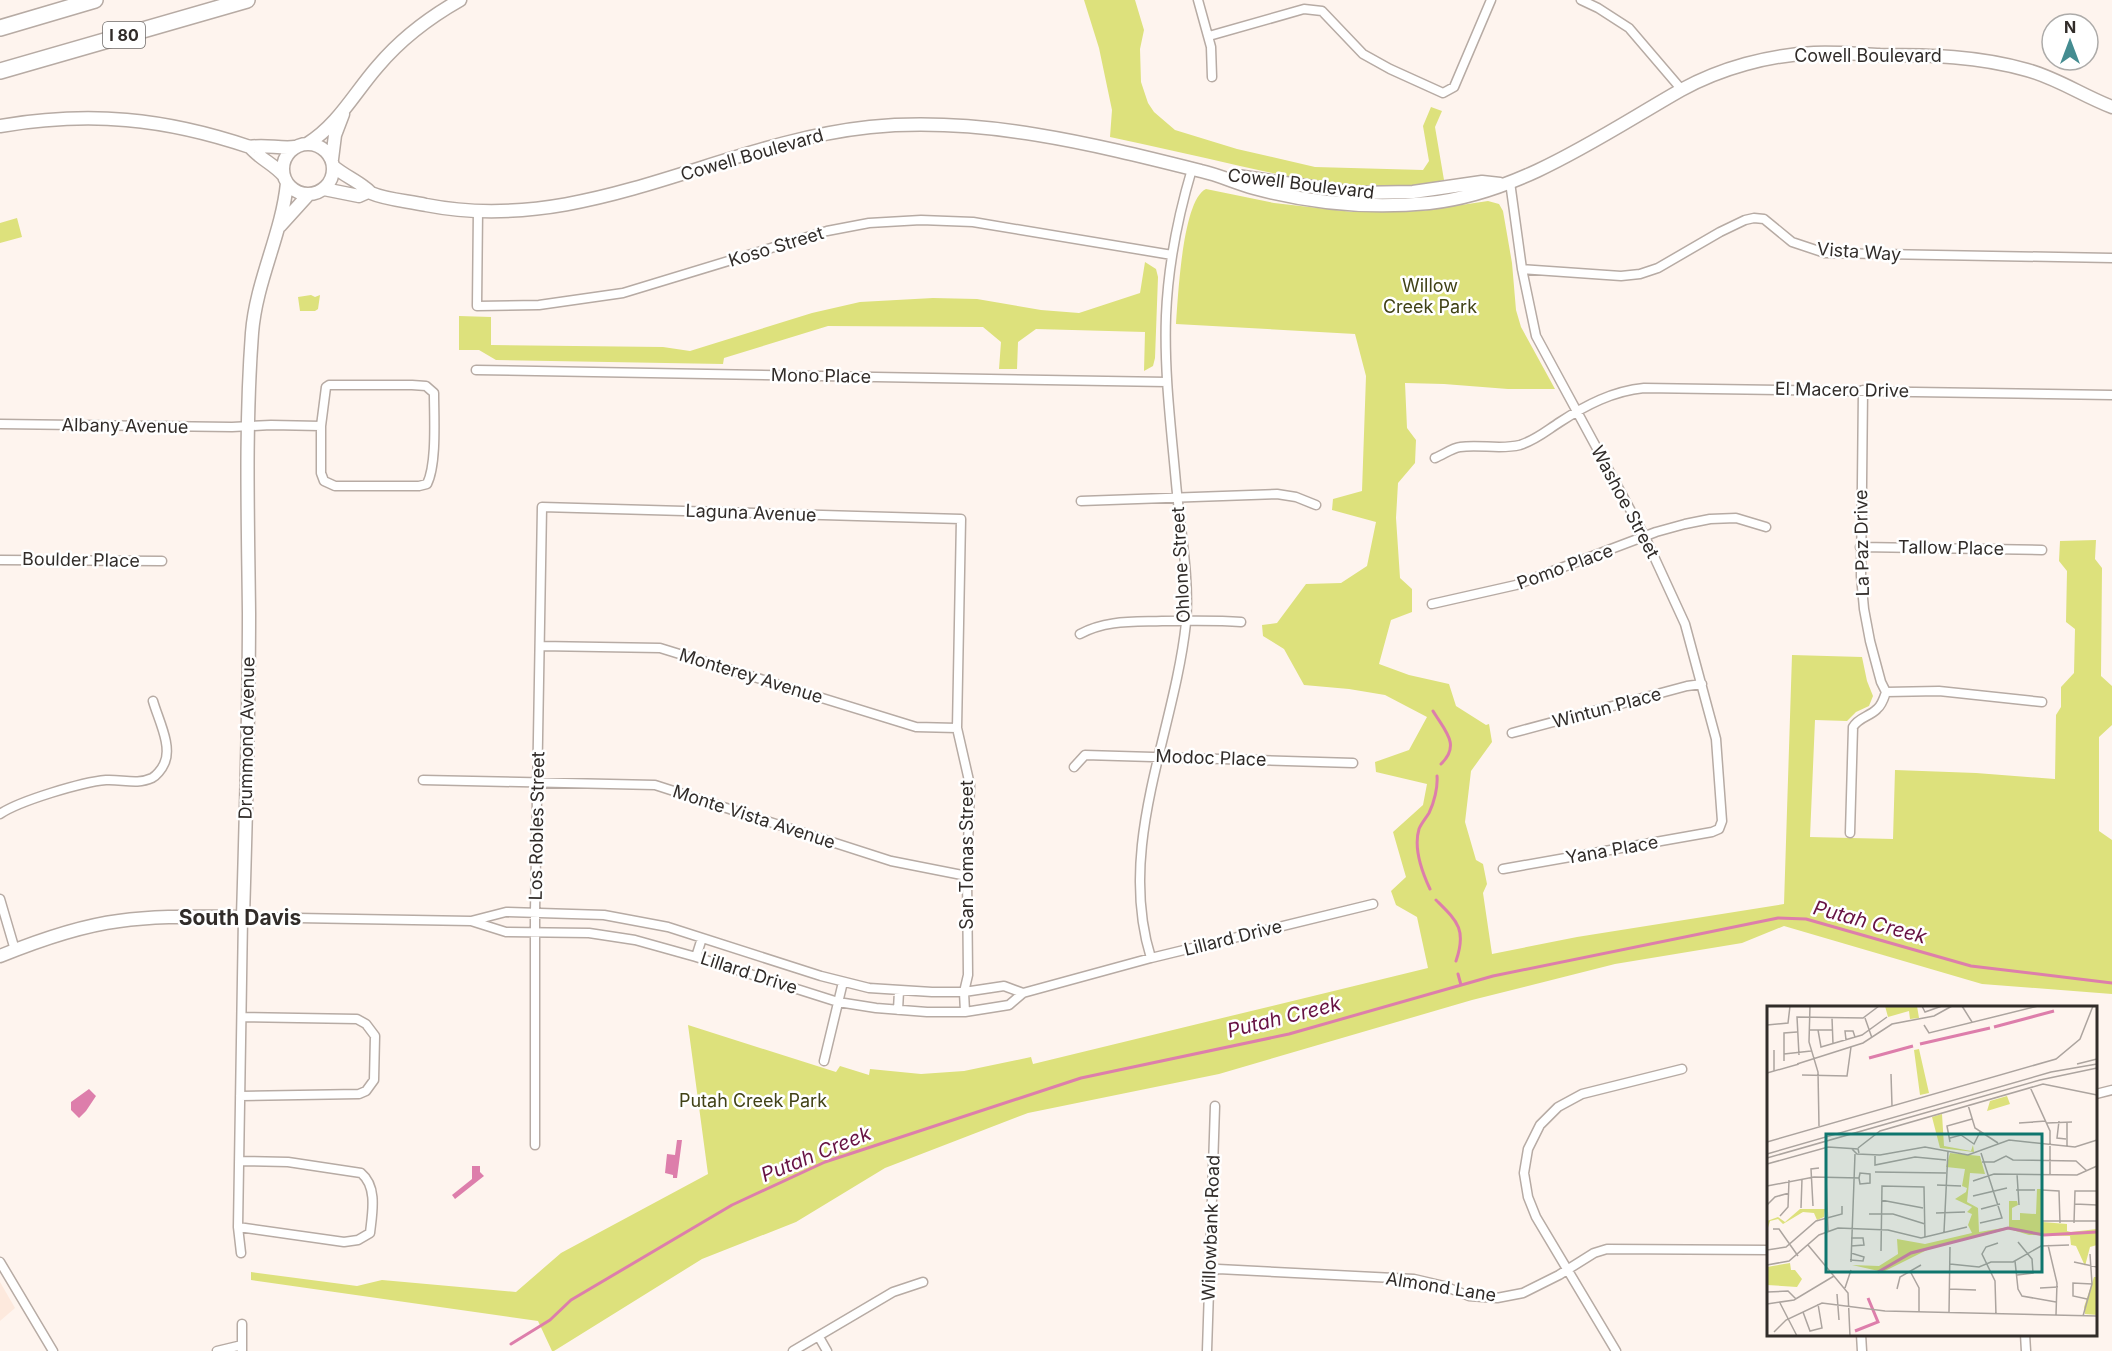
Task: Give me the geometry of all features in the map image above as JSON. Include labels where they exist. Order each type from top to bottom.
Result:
[{"type":"highway","name":"I 80","points":[[0,28],[95,0]]},
{"type":"highway","name":"I 80","points":[[0,71],[247,0]]},
{"type":"main road","points":[[285,180],[284,159],[302,145],[320,136],[343,112],[379,64],[400,44],[446,8],[460,0]]},
{"type":"main road","name":"Cowell Boulevard","points":[[324,189],[359,196],[368,192],[438,207],[478,210],[523,209],[593,200],[774,145],[824,134],[873,127],[921,124],[970,126],[1061,139],[1208,173],[1354,193],[1413,192],[1482,182],[1505,183],[1547,166],[1709,76],[1784,56],[1819,53],[1940,55],[1979,59],[2033,71],[2112,107]]},
{"type":"main road","points":[[250,147],[258,156],[277,168],[293,189],[309,194],[324,189],[330,183],[335,135],[343,112]]},
{"type":"main road","points":[[0,126],[51,119],[121,119],[169,124],[250,147],[261,145],[283,148],[302,145],[320,146],[327,152],[333,163]]},
{"type":"main road","name":"Cowell Boulevard","points":[[333,163],[345,176],[362,184],[368,192]]},
{"type":"main road","name":"Drummond Avenue","points":[[243,917],[248,695],[247,496],[252,331],[263,278],[280,226],[285,180]]},
{"type":"main road","name":"Drummond Avenue","points":[[280,226],[309,194]]},
{"type":"main road","name":"Lillard Drive","points":[[0,956],[82,928],[118,921],[173,917],[243,917]]},
{"type":"street","points":[[1198,0],[1209,36],[1212,77]]},
{"type":"street","points":[[1209,36],[1304,9],[1322,11],[1363,54],[1443,93],[1454,87],[1491,0]]},
{"type":"street","points":[[1581,0],[1629,28],[1682,90]]},
{"type":"street","name":"Ohlone Street","points":[[1151,957],[1142,917],[1140,871],[1142,838],[1158,756],[1177,678],[1186,620],[1182,541],[1167,382],[1166,315],[1172,255],[1192,169]]},
{"type":"street","name":"Washoe Street","points":[[1505,183],[1536,336],[1645,537],[1685,624],[1716,739],[1722,821],[1719,829]]},
{"type":"street","name":"Koso Street","points":[[478,210],[477,306],[539,305],[623,293],[827,231],[869,223],[921,220],[973,222],[1172,255]]},
{"type":"street","name":"Vista Way","points":[[1522,269],[1621,276],[1640,274],[1658,268],[1720,232],[1754,218],[1764,219],[1792,242],[1825,253],[2112,258]]},
{"type":"street","name":"Mono Place","points":[[476,370],[1167,382]]},
{"type":"street","points":[[329,384],[426,386],[434,393],[434,432],[430,477],[427,484],[335,486],[324,481],[321,473],[321,426],[326,387],[329,384]]},
{"type":"street","name":"El Macero Drive","points":[[1435,458],[1459,447],[1504,447],[1538,438],[1561,421],[1606,396],[1625,390],[1656,388],[1863,390],[2112,395]]},
{"type":"street","name":"La Paz Drive","points":[[1863,390],[1860,547],[1864,609],[1881,682],[1886,692]]},
{"type":"street","name":"Albany Avenue","points":[[0,424],[321,426]]},
{"type":"street","points":[[1081,501],[1277,494],[1296,497],[1316,505]]},
{"type":"street","name":"Laguna Avenue","points":[[542,507],[961,519]]},
{"type":"street","name":"Los Robles Street","points":[[535,1145],[535,912],[542,507]]},
{"type":"street","name":"Pomo Place","points":[[1432,603],[1516,585],[1666,529],[1710,519],[1736,518],[1766,527]]},
{"type":"street","name":"San Tomas Street","points":[[961,519],[957,728],[970,785],[967,876],[968,975],[964,992],[965,1012]]},
{"type":"street","name":"Tallow Place","points":[[1860,547],[2042,550]]},
{"type":"street","name":"Boulder Place","points":[[0,560],[162,561]]},
{"type":"street","points":[[1080,634],[1094,626],[1112,622],[1186,620],[1241,622]]},
{"type":"street","name":"Monterey Avenue","points":[[540,646],[660,648],[916,727],[957,728]]},
{"type":"street","name":"Wintun Place","points":[[1512,733],[1687,686],[1702,684]]},
{"type":"street","points":[[1850,833],[1853,727],[1860,718],[1876,711],[1886,692],[1939,691],[2042,702]]},
{"type":"street","points":[[0,814],[11,807],[82,784],[106,780],[137,782],[154,777],[165,763],[167,746],[153,701]]},
{"type":"street","name":"Modoc Place","points":[[1074,767],[1085,755],[1353,763]]},
{"type":"street","name":"Monte Vista Avenue","points":[[423,780],[655,784],[891,861],[967,876]]},
{"type":"street","name":"Yana Place","points":[[1503,869],[1719,829]]},
{"type":"street","points":[[0,899],[15,950]]},
{"type":"street","name":"Lillard Drive","points":[[471,921],[506,932],[607,935],[655,944],[838,1002],[898,1010],[965,1012],[1009,1005],[1023,993],[1151,957],[1373,904]]},
{"type":"street","name":"Lillard Drive","points":[[243,917],[471,921],[506,912],[581,913],[628,918],[702,938],[843,982],[899,991],[964,992],[1004,986],[1023,993]]},
{"type":"street","name":"Drummond Avenue","points":[[241,1253],[238,1227],[243,917]]},
{"type":"street","points":[[696,957],[702,938]]},
{"type":"street","points":[[824,1061],[843,982]]},
{"type":"street","points":[[898,1010],[899,991]]},
{"type":"street","points":[[240,1096],[359,1094],[366,1090],[374,1080],[375,1036],[366,1024],[357,1019],[242,1017]]},
{"type":"street","points":[[1616,1351],[1536,1217],[1528,1197],[1524,1173],[1528,1149],[1540,1125],[1558,1107],[1582,1094],[1682,1069]]},
{"type":"street","points":[[2097,1094],[2112,1090]]},
{"type":"street","name":"Willowbank Road","points":[[1207,1351],[1215,1106]]},
{"type":"street","points":[[238,1227],[334,1241],[358,1240],[370,1233],[373,1201],[368,1178],[361,1173],[288,1162],[239,1161]]},
{"type":"street","name":"Almond Lane","points":[[1210,1273],[1218,1269],[1414,1279],[1444,1286],[1469,1296],[1497,1298],[1523,1293],[1559,1275],[1594,1253],[1607,1249],[1767,1250]]},
{"type":"street","points":[[0,1262],[53,1351]]},
{"type":"street","points":[[793,1351],[893,1292],[923,1282]]},
{"type":"street","points":[[217,1351],[242,1348],[242,1324]]},
{"type":"street","points":[[1861,1336],[1862,1351]]},
{"type":"street","points":[[2025,1336],[2026,1351]]},
{"type":"street","points":[[819,1337],[827,1351]]},
{"type":"shaded area","points":[[89,1089],[96,1096],[79,1118],[71,1110],[71,1102]]},
{"type":"shaded area","points":[[677,1140],[682,1140],[677,1178],[673,1178],[673,1175],[665,1173],[667,1154],[675,1155]]},
{"type":"shaded area","points":[[472,1166],[480,1166],[480,1172],[484,1176],[455,1199],[452,1195],[472,1179]]},
{"type":"shaded area","points":[[0,1282],[15,1308],[0,1321]]},
{"type":"green space","points":[[1084,0],[1135,0],[1144,30],[1140,49],[1141,82],[1148,103],[1154,112],[1175,130],[1237,149],[1315,167],[1423,170],[1429,161],[1423,126],[1431,107],[1442,111],[1435,127],[1444,180],[1392,187],[1341,185],[1265,172],[1110,137],[1112,110],[1099,48]]},
{"type":"green space","points":[[1206,189],[1274,203],[1353,212],[1421,211],[1488,201],[1499,204],[1503,211],[1512,263],[1516,310],[1521,327],[1555,389],[1508,389],[1405,383],[1407,428],[1416,440],[1415,463],[1398,483],[1396,518],[1400,578],[1412,589],[1412,612],[1391,620],[1379,664],[1409,675],[1449,684],[1456,706],[1486,725],[1489,724],[1492,742],[1471,771],[1465,822],[1476,860],[1483,864],[1487,884],[1483,893],[1492,954],[1577,937],[1784,904],[1792,655],[1862,657],[1873,696],[1869,706],[1856,712],[1847,721],[1815,720],[1810,837],[1893,839],[1895,770],[2055,779],[2056,715],[2061,707],[2061,687],[2074,673],[2075,629],[2066,622],[2067,571],[2059,561],[2060,541],[2096,540],[2095,559],[2102,568],[2101,676],[2112,686],[2112,725],[2099,737],[2099,831],[2112,840],[2112,994],[1982,984],[1784,926],[1742,943],[1615,964],[1472,1000],[1219,1074],[1028,1113],[885,1168],[796,1222],[702,1259],[554,1351],[538,1321],[251,1280],[251,1272],[357,1286],[382,1280],[516,1292],[561,1253],[708,1174],[688,1025],[836,1072],[840,1066],[869,1075],[870,1069],[921,1074],[964,1071],[1031,1057],[1033,1064],[1428,968],[1417,917],[1396,905],[1391,891],[1406,877],[1393,832],[1423,805],[1427,784],[1376,772],[1375,762],[1409,750],[1427,717],[1385,695],[1304,685],[1284,649],[1263,636],[1262,625],[1277,623],[1306,584],[1341,583],[1367,566],[1376,522],[1332,510],[1333,499],[1362,491],[1366,376],[1355,334],[1176,324],[1186,230],[1191,211],[1198,197]]},
{"type":"green space","points":[[17,218],[22,237],[0,243],[0,223]]},
{"type":"green space","points":[[1145,262],[1156,269],[1158,277],[1155,358],[1153,366],[1144,371],[1145,332],[1036,329],[1018,342],[1017,369],[999,369],[1001,342],[983,327],[828,326],[724,358],[723,364],[496,360],[479,350],[459,350],[459,316],[491,317],[491,345],[663,347],[690,351],[812,313],[860,302],[933,298],[977,299],[1041,310],[1079,313],[1140,293]]},
{"type":"green space","points":[[311,295],[315,297],[320,295],[318,309],[300,311],[298,297]]},
{"type":"waterway","points":[[1433,711],[1446,732],[1450,744],[1450,751],[1441,764]]},
{"type":"waterway","points":[[1430,889],[1419,860],[1417,837],[1432,805],[1437,776]]},
{"type":"waterway","points":[[1436,900],[1458,926],[1460,941],[1456,961]]},
{"type":"waterway","name":"Putah Creek","points":[[511,1344],[550,1320],[571,1300],[732,1205],[825,1162],[1081,1078],[1289,1034],[1493,976],[1778,918],[1806,919],[1971,966],[2112,983]]},
{"type":"waterway","points":[[1458,974],[1461,985]]},
{"type":"district","name":"South Davis","points":[[240,918]]},
{"type":"park label","name":"Willow Creek Park","points":[[1430,296]]},
{"type":"park label","name":"Putah Creek Park","points":[[753,1101]]}]
